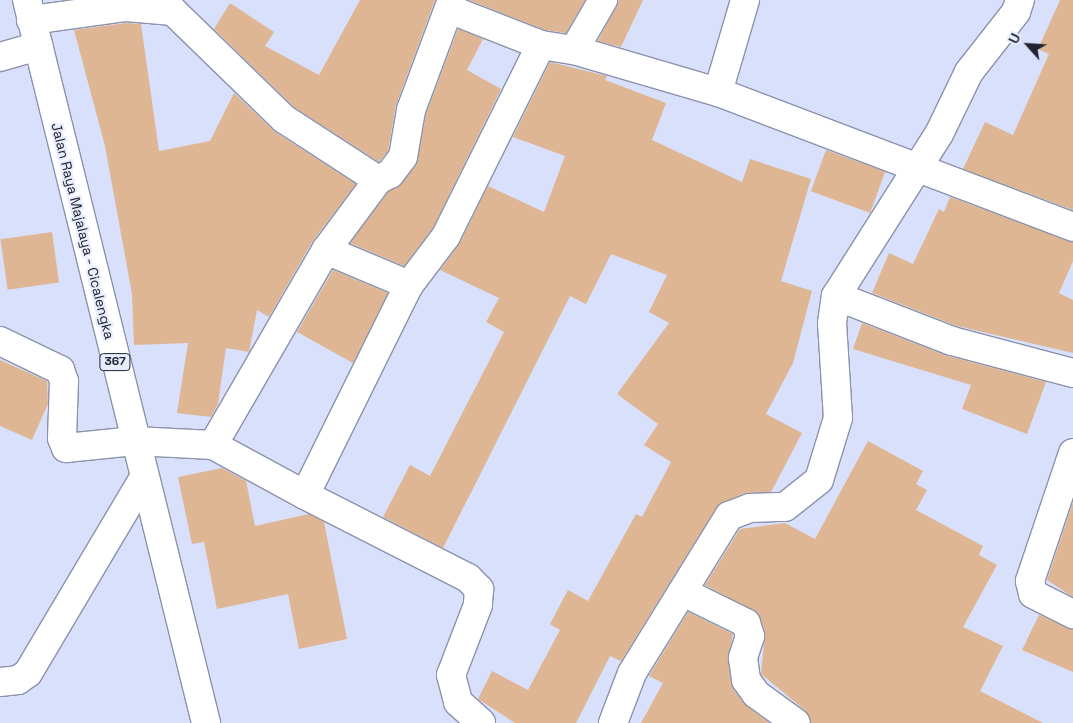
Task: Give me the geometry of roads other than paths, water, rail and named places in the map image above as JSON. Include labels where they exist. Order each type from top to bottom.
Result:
[{"type":"street","points":[[574,50],[603,0]]},
{"type":"street","points":[[718,92],[746,0]]},
{"type":"street","points":[[613,723],[632,674],[734,511],[785,507],[820,480],[838,418],[832,323],[836,296],[918,167],[969,72],[1016,12],[1020,0]]},
{"type":"street","points":[[213,445],[326,250],[378,180],[390,174],[403,157],[411,110],[450,5],[541,45],[574,50],[718,92],[857,148],[918,167],[1073,227]]},
{"type":"street","points":[[29,10],[126,7],[173,11],[284,119],[378,180]]},
{"type":"street","name":"Jalan Raya Majalaya - Cicalengka","points":[[29,10],[206,723]]},
{"type":"street","points":[[305,495],[409,285],[446,236],[541,45]]},
{"type":"street","points":[[0,57],[38,46]]},
{"type":"street","points":[[326,250],[409,285]]},
{"type":"street","points":[[836,296],[952,341],[1073,373]]},
{"type":"street","points":[[0,341],[60,370],[64,382],[62,438],[66,448],[135,441],[213,445],[305,495],[468,578],[480,590],[478,605],[451,675],[458,702],[481,723]]},
{"type":"street","points":[[1073,454],[1064,510],[1033,567],[1031,588],[1033,594],[1073,614]]},
{"type":"street","points":[[0,682],[18,680],[28,673],[144,478]]},
{"type":"street","points":[[685,592],[746,623],[750,636],[743,658],[746,680],[756,694],[796,723]]}]
